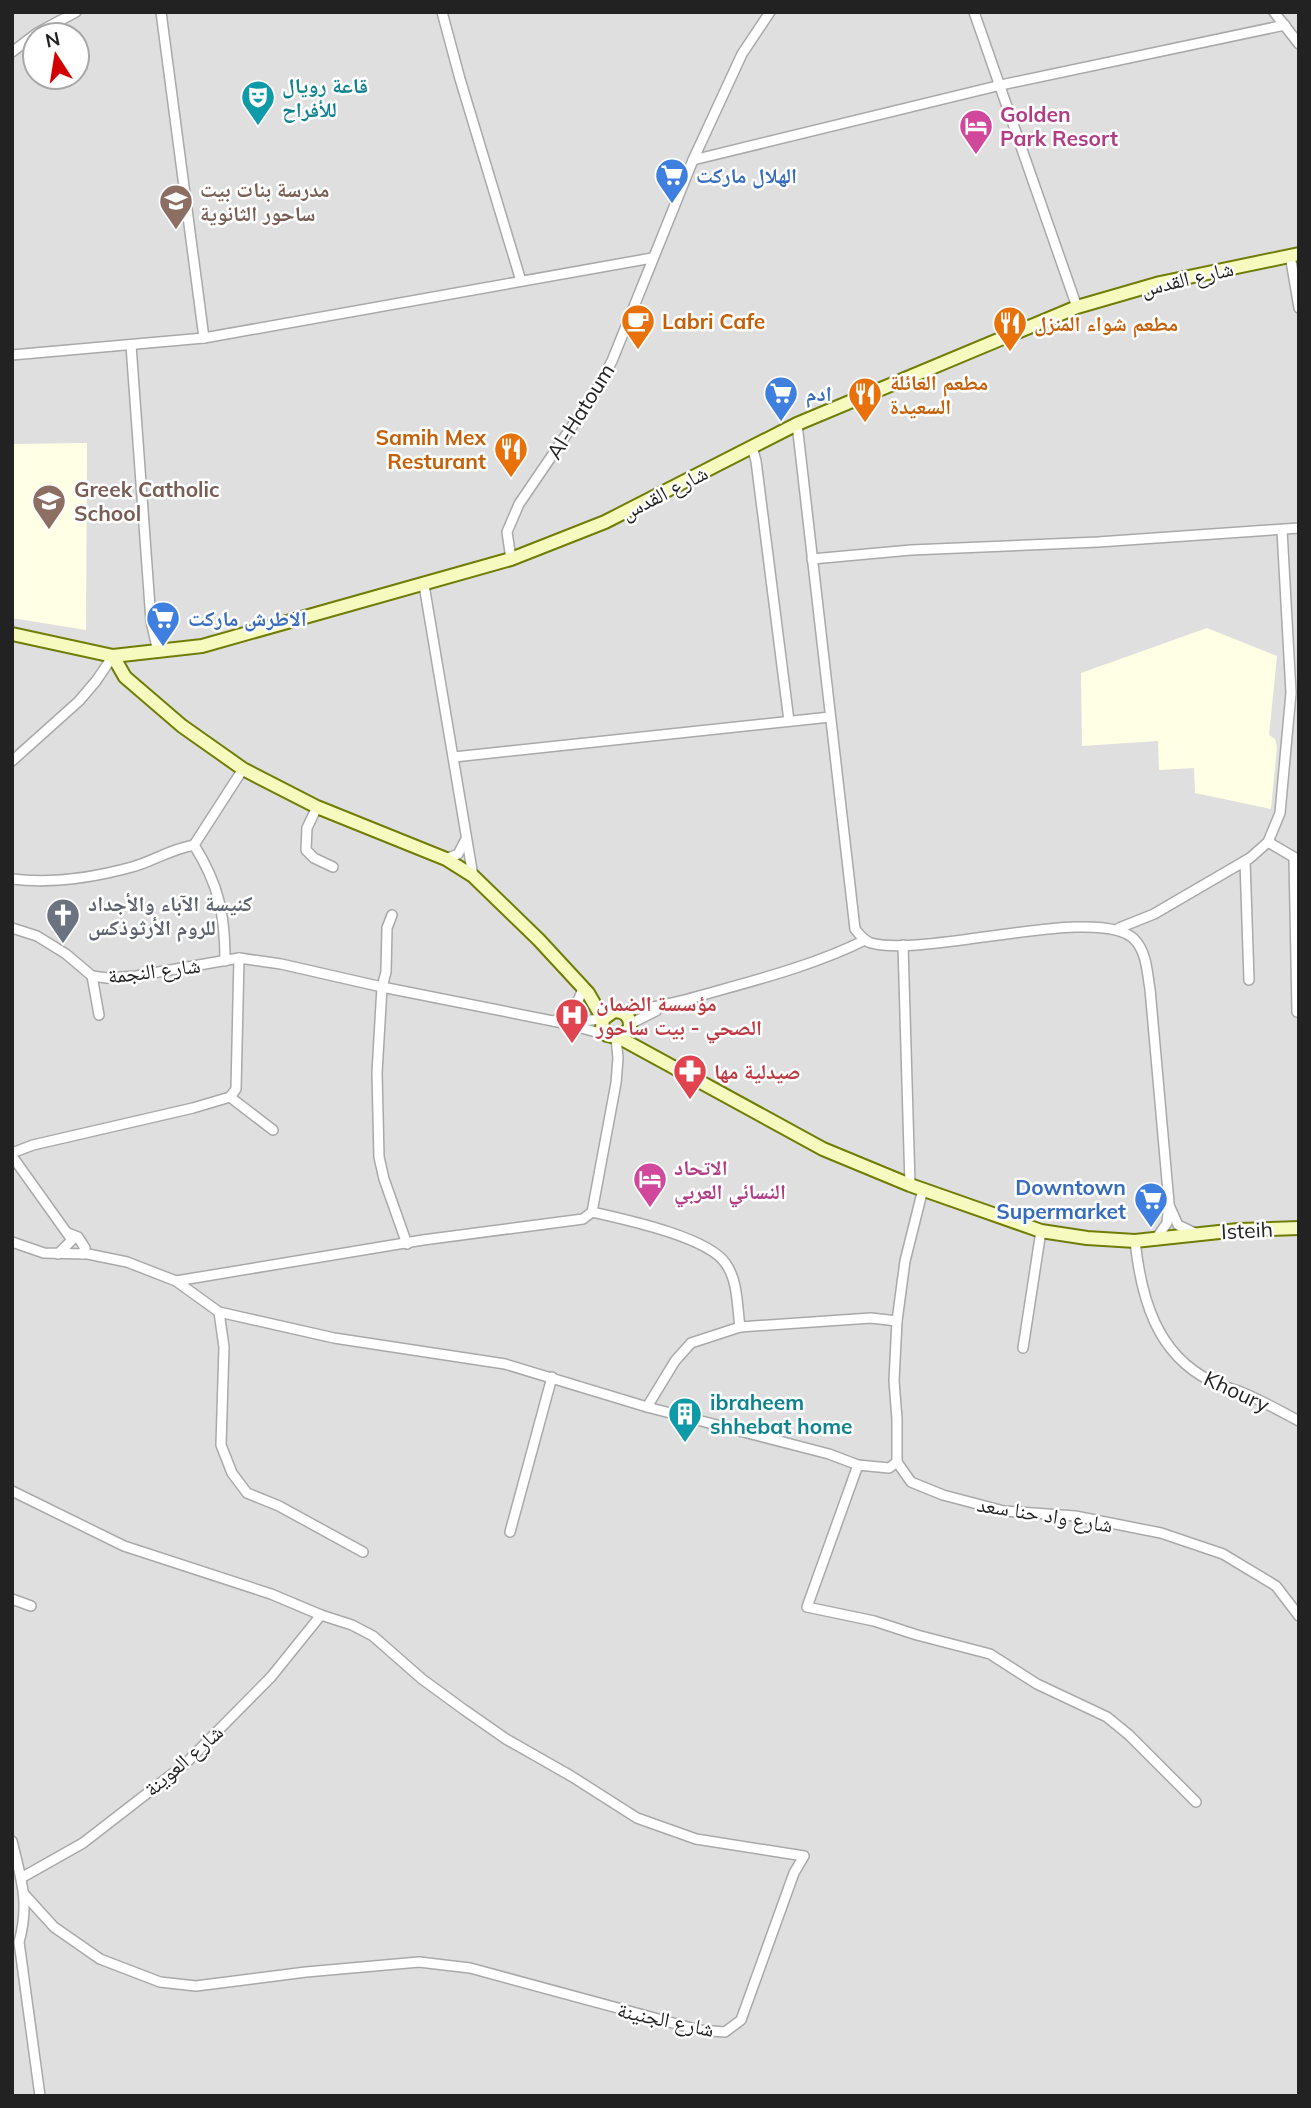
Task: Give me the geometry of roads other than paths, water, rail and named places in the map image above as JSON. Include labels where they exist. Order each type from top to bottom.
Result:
[{"type":"street","points":[[161,12],[204,338]]},
{"type":"street","points":[[442,12],[463,92],[521,281]]},
{"type":"street","name":"Al-Hatoum","points":[[511,559],[507,532],[519,504],[594,394],[612,361],[693,160],[742,54],[770,12]]},
{"type":"street","points":[[974,12],[1077,307]]},
{"type":"street","points":[[1273,12],[1299,44]]},
{"type":"street","points":[[12,52],[37,33],[72,13]]},
{"type":"street","points":[[693,160],[1001,85],[1284,25]]},
{"type":"street","points":[[1294,255],[1299,308]]},
{"type":"street","name":"شارع القدس","points":[[12,634],[113,656],[202,646],[511,559],[605,522],[797,424],[1077,307],[1160,282],[1294,255]]},
{"type":"street","points":[[12,355],[204,338],[652,258]]},
{"type":"street","points":[[131,345],[151,621],[159,652]]},
{"type":"street","points":[[797,424],[851,907],[855,929],[871,943],[903,945],[1058,928],[1119,928],[1154,914],[1245,861],[1268,842],[1280,813],[1291,693],[1282,530]]},
{"type":"street","points":[[752,447],[789,721]]},
{"type":"street","points":[[812,559],[911,550],[1086,543],[1299,528]]},
{"type":"street","points":[[424,584],[473,876]]},
{"type":"street","points":[[12,761],[79,701],[113,656],[125,677],[182,726],[243,769],[317,807],[446,859],[473,876],[586,990],[603,1019],[602,1028],[614,1037],[618,1058],[615,1083],[592,1212],[583,1219],[176,1281]]},
{"type":"street","points":[[454,757],[830,717]]},
{"type":"street","points":[[12,879],[48,882],[75,879],[134,866],[173,849],[194,845],[243,769]]},
{"type":"street","points":[[317,807],[307,828],[306,850],[314,858],[333,867]]},
{"type":"street","points":[[446,859],[458,854],[467,838]]},
{"type":"street","points":[[1268,842],[1296,859],[1297,1012]]},
{"type":"street","points":[[194,845],[214,881],[220,901],[225,931],[225,961]]},
{"type":"street","points":[[1245,861],[1249,980]]},
{"type":"street","points":[[392,915],[387,928],[377,1073],[379,1157],[407,1244]]},
{"type":"street","name":"شارع النجمة","points":[[12,928],[37,936],[92,976],[107,978],[239,958]]},
{"type":"street","points":[[1119,928],[1135,940],[1144,955],[1150,989],[1168,1203],[1167,1223],[1155,1240]]},
{"type":"street","points":[[559,1022],[603,1019],[610,1012],[664,1006],[757,980],[843,951],[865,940]]},
{"type":"street","points":[[12,1242],[44,1253],[82,1254],[127,1262],[176,1281],[219,1312],[334,1338],[505,1364],[661,1412],[741,1431],[858,1465],[889,1468],[897,1462],[894,1381],[897,1321],[917,1187],[903,945]]},
{"type":"street","points":[[82,1254],[85,1248],[73,1238],[12,1154],[33,1145],[230,1097],[236,1089],[239,958],[281,964],[559,1022],[614,1037],[628,1032],[630,1024],[626,1015],[586,990]]},
{"type":"street","points":[[92,976],[99,1015]]},
{"type":"street","points":[[559,1022],[572,1010],[586,990]]},
{"type":"street","points":[[630,1024],[664,1006]]},
{"type":"street","name":"Isteih","points":[[614,1037],[823,1149],[917,1187],[1041,1231],[1135,1241],[1195,1233],[1299,1228]]},
{"type":"street","points":[[230,1097],[273,1130]]},
{"type":"street","points":[[1168,1203],[1178,1224],[1195,1233]]},
{"type":"street","points":[[592,1212],[647,1224],[720,1256],[727,1264],[734,1285],[740,1326]]},
{"type":"street","points":[[1023,1348],[1041,1231]]},
{"type":"street","points":[[58,1254],[73,1238]]},
{"type":"street","points":[[73,1238],[103,1257]]},
{"type":"street","name":"Khoury","points":[[1135,1241],[1140,1276],[1151,1316],[1159,1335],[1168,1346],[1184,1362],[1211,1381],[1243,1393],[1299,1421]]},
{"type":"street","points":[[219,1312],[224,1347],[221,1445],[232,1473],[247,1493],[279,1506],[363,1552]]},
{"type":"street","points":[[647,1408],[675,1361],[691,1343],[740,1326],[871,1318],[897,1321]]},
{"type":"street","points":[[510,1532],[552,1377]]},
{"type":"street","name":"شارع واد حنا سعد","points":[[897,1462],[911,1482],[943,1495],[1004,1511],[1074,1516],[1161,1533],[1223,1554],[1276,1586],[1299,1616]]},
{"type":"street","points":[[858,1465],[807,1607],[874,1621],[990,1654],[1037,1684],[1107,1717],[1129,1734],[1196,1802]]},
{"type":"street","points":[[12,1491],[124,1546],[271,1594],[321,1615]]},
{"type":"street","points":[[12,1599],[31,1606]]},
{"type":"street","name":"شارع العوينة","points":[[21,1878],[83,1843],[185,1764],[271,1677],[321,1615]]},
{"type":"street","name":"شارع الجنينة","points":[[24,1894],[54,1927],[100,1959],[160,1982],[196,1986],[306,1972],[419,1962],[470,1968],[699,2030],[725,2032],[741,2020],[794,1873],[804,1856],[696,1839],[637,1818],[474,1717],[422,1679],[373,1636],[352,1625],[321,1615]]},
{"type":"street","points":[[12,1841],[24,1894],[25,1920],[16,1943],[40,2096]]},
{"type":"place","name":"قاعة رويال للأفراح","points":[[258,127]]},
{"type":"place","name":"Golden Park Resort","points":[[976,156]]},
{"type":"place","name":"الهلال ماركت","points":[[672,205]]},
{"type":"place","name":"مدرسة بنات بيت ساحور الثانوية","points":[[176,231]]},
{"type":"place","name":"Labri Cafe","points":[[638,351]]},
{"type":"place","name":"مطعم شواء المنزل","points":[[1010,353]]},
{"type":"place","name":"ادم","points":[[781,423]]},
{"type":"place","name":"مطعم العائلة السعيدة","points":[[865,424]]},
{"type":"place","name":"Samih Mex Resturant","points":[[511,479]]},
{"type":"place","name":"Greek Catholic School","points":[[49,531]]},
{"type":"place","name":"الاطرش ماركت","points":[[163,648]]},
{"type":"place","name":"كنيسة الآباء والأجداد للروم الأرثوذكس","points":[[63,945]]},
{"type":"place","name":"مؤسسة الضمان الصحي - بيت ساحور","points":[[572,1045]]},
{"type":"place","name":"صيدلية مها","points":[[690,1101]]},
{"type":"place","name":"الاتحاد النسائي العربي","points":[[650,1209]]},
{"type":"place","name":"Downtown Supermarket","points":[[1151,1229]]},
{"type":"place","name":"ibraheem shhebat home","points":[[685,1444]]}]
